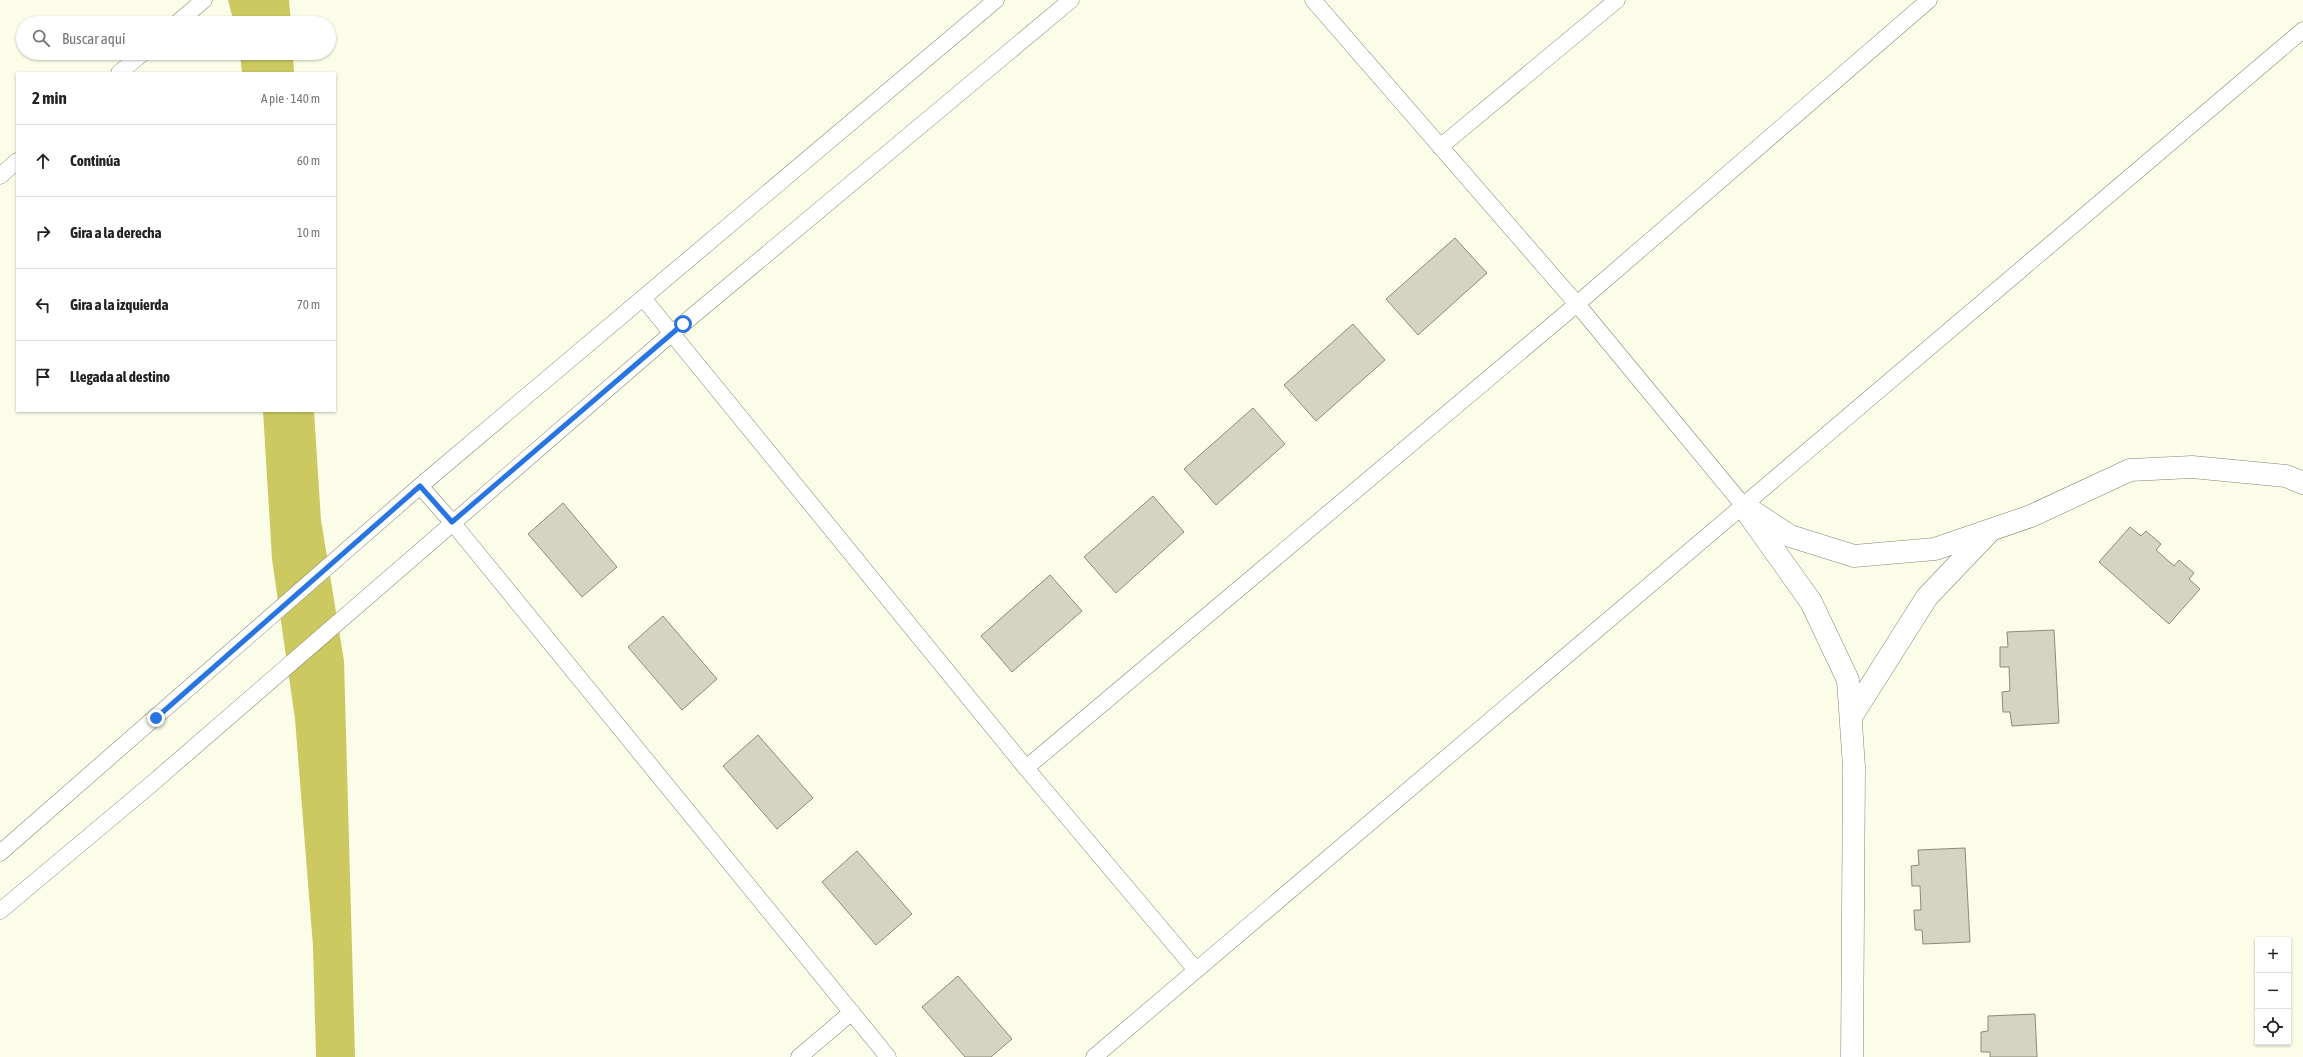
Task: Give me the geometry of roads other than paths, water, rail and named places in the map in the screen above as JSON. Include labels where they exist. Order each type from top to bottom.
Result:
[{"type":"street","points":[[1743,506],[1790,536],[1854,556],[1935,548],[2031,516],[2130,470],[2192,467],[2286,476],[2303,483]]},
{"type":"street","points":[[1743,506],[1811,602],[1848,680],[1854,767],[1852,1057]]},
{"type":"street","points":[[1851,716],[1927,597],[1992,530]]},
{"type":"lane","points":[[185,16],[204,0]]},
{"type":"lane","points":[[0,853],[420,486],[996,0]]},
{"type":"lane","points":[[0,911],[148,788],[452,522],[671,334],[1071,0]]},
{"type":"lane","points":[[1440,147],[1617,0]]},
{"type":"lane","points":[[1026,768],[1577,304],[1929,0]]},
{"type":"lane","points":[[1322,3],[1440,147],[1577,304],[1743,506]]},
{"type":"lane","points":[[1094,1057],[2303,30]]},
{"type":"lane","points":[[120,72],[134,60]]},
{"type":"lane","points":[[0,176],[16,162]]},
{"type":"lane","points":[[643,298],[1026,768],[1196,970]]},
{"type":"lane","points":[[420,486],[452,522],[888,1057]]},
{"type":"lane","points":[[799,1057],[852,1012]]}]
